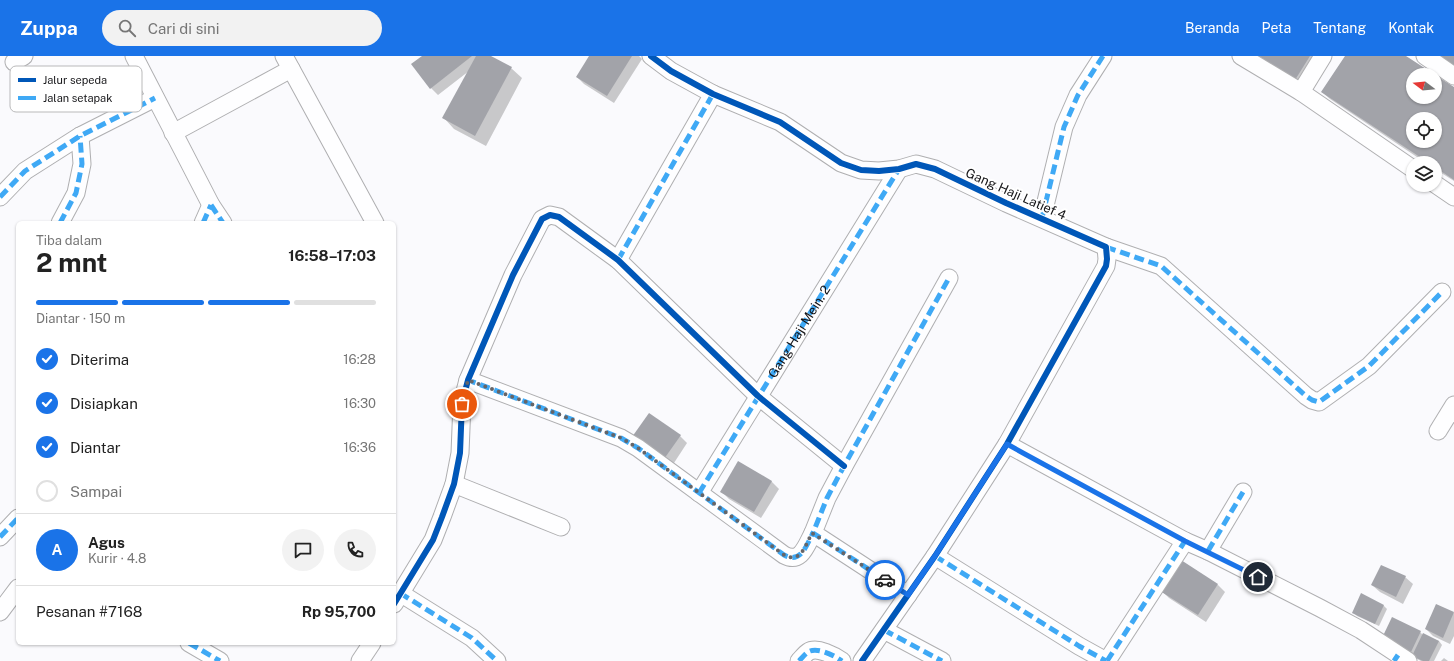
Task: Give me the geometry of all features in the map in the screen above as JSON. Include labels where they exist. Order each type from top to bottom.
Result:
[{"type":"street","points":[[134,56],[139,66]]},
{"type":"street","name":"Gang Haji Latief 4","points":[[651,56],[671,71],[713,94],[780,122],[841,164],[861,170],[879,171],[899,169],[916,164],[935,169],[1006,203],[1106,247],[1161,266],[1312,400],[1320,402],[1369,366],[1442,292]]},
{"type":"street","points":[[1042,218],[1064,127],[1078,95],[1103,56]]},
{"type":"street","points":[[1241,56],[1301,92],[1406,164]]},
{"type":"street","points":[[1301,92],[1323,56]]},
{"type":"street","points":[[1425,56],[1454,76]]},
{"type":"street","points":[[173,134],[287,63],[374,221]]},
{"type":"street","points":[[142,72],[211,206],[222,221]]},
{"type":"street","points":[[618,260],[713,94]]},
{"type":"street","points":[[142,105],[155,98]]},
{"type":"street","points":[[0,198],[25,171],[80,136],[127,112]]},
{"type":"street","points":[[61,221],[76,193],[82,164],[80,136]]},
{"type":"street","name":"Gang Haji Mein. 2","points":[[699,493],[899,169]]},
{"type":"street","points":[[1442,189],[1454,197]]},
{"type":"street","points":[[204,221],[211,206]]},
{"type":"street","points":[[495,660],[472,638],[397,598],[433,540],[454,484],[460,453],[462,404],[468,380],[513,275],[542,219],[550,215],[559,217],[618,260],[758,396],[844,466]]},
{"type":"street","points":[[862,661],[935,556],[1007,444],[1106,266],[1106,247]]},
{"type":"street","points":[[468,380],[621,438],[638,448],[784,555],[790,558],[795,557],[801,554],[844,466],[949,278]]},
{"type":"street","points":[[1438,431],[1454,405]]},
{"type":"street","points":[[1007,444],[1185,541],[1208,551],[1361,630],[1400,659]]},
{"type":"street","points":[[454,484],[561,527]]},
{"type":"street","points":[[1208,551],[1243,492]]},
{"type":"street","points":[[0,537],[16,520]]},
{"type":"street","points":[[812,533],[908,595]]},
{"type":"street","points":[[935,556],[1079,646],[1106,661],[1185,541]]},
{"type":"street","points":[[0,612],[16,591]]},
{"type":"street","points":[[884,630],[942,661]]},
{"type":"street","points":[[192,645],[220,661]]},
{"type":"street","points":[[360,661],[371,645]]},
{"type":"street","points":[[799,661],[813,650],[826,652],[842,661]]},
{"type":"building","points":[[422,56],[472,56],[430,89],[411,64]]},
{"type":"building","points":[[476,56],[491,56],[512,67],[475,136],[442,118]]},
{"type":"building","points":[[589,56],[632,56],[607,96],[576,77]]},
{"type":"building","points":[[1259,56],[1310,56],[1295,80]]},
{"type":"building","points":[[1345,56],[1406,56],[1425,68],[1406,68],[1406,104],[1442,104],[1442,79],[1454,87],[1454,180],[1442,172],[1442,156],[1418,156],[1406,148],[1442,148],[1442,112],[1406,112],[1406,148],[1321,92]]},
{"type":"building","points":[[1435,56],[1454,56],[1454,68]]},
{"type":"building","points":[[649,413],[681,435],[664,459],[632,437]]},
{"type":"building","points":[[738,461],[772,481],[754,512],[720,492]]},
{"type":"building","points":[[1181,560],[1218,584],[1198,615],[1160,591]]},
{"type":"building","points":[[1381,565],[1406,576],[1396,597],[1371,585]]},
{"type":"building","points":[[1361,593],[1384,605],[1375,624],[1352,613]]},
{"type":"building","points":[[1436,604],[1454,612],[1443,638],[1425,629]]},
{"type":"building","points":[[1392,617],[1421,631],[1411,652],[1382,638]]},
{"type":"building","points":[[1423,633],[1439,641],[1429,661],[1423,661],[1412,656]]},
{"type":"marked path","points":[[1042,218],[1064,127],[1078,95],[1103,56]]},
{"type":"marked path","points":[[618,260],[713,94]]},
{"type":"marked path","points":[[142,105],[155,98]]},
{"type":"marked path","points":[[0,197],[25,171],[80,136],[127,112]]},
{"type":"marked path","points":[[61,221],[76,193],[82,164],[80,136]]},
{"type":"marked path","points":[[699,493],[899,169]]},
{"type":"marked path","points":[[211,205],[222,221]]},
{"type":"marked path","points":[[204,221],[211,205]]},
{"type":"marked path","points":[[1106,247],[1161,266],[1306,396],[1319,402],[1369,366],[1442,292]]},
{"type":"marked path","points":[[908,595],[813,533],[827,498],[844,466],[949,278]]},
{"type":"marked path","points":[[468,378],[468,380],[621,438],[638,448],[784,555],[790,557],[799,555],[805,548],[813,533]]},
{"type":"marked path","points":[[1208,551],[1243,492]]},
{"type":"marked path","points":[[0,537],[16,520]]},
{"type":"marked path","points":[[1107,661],[1185,541]]},
{"type":"marked path","points":[[935,556],[1079,646],[1106,661]]},
{"type":"marked path","points":[[400,593],[472,638],[497,661]]},
{"type":"marked path","points":[[884,630],[942,661]]},
{"type":"marked path","points":[[192,645],[220,661]]},
{"type":"marked path","points":[[799,661],[812,650],[831,654],[842,661]]},
{"type":"marked path","points":[[1394,661],[1398,655]]},
{"type":"cycle path","points":[[651,56],[671,71],[713,94],[780,122],[841,163],[861,170],[879,171],[899,169],[916,164],[935,169],[1006,203],[1106,247],[1106,266],[1007,444],[935,556],[862,661]]},
{"type":"cycle path","points":[[396,601],[433,540],[454,484],[460,453],[462,403],[468,380],[513,275],[542,219],[550,215],[559,217],[618,260],[758,396],[844,466]]},
{"type":"way so far","points":[[462,404],[468,380],[621,438],[638,448],[784,555],[790,558],[801,554],[812,533],[885,580]]},
{"type":"route","points":[[885,580],[908,595],[1007,444],[1185,541],[1208,551],[1258,577]]}]
